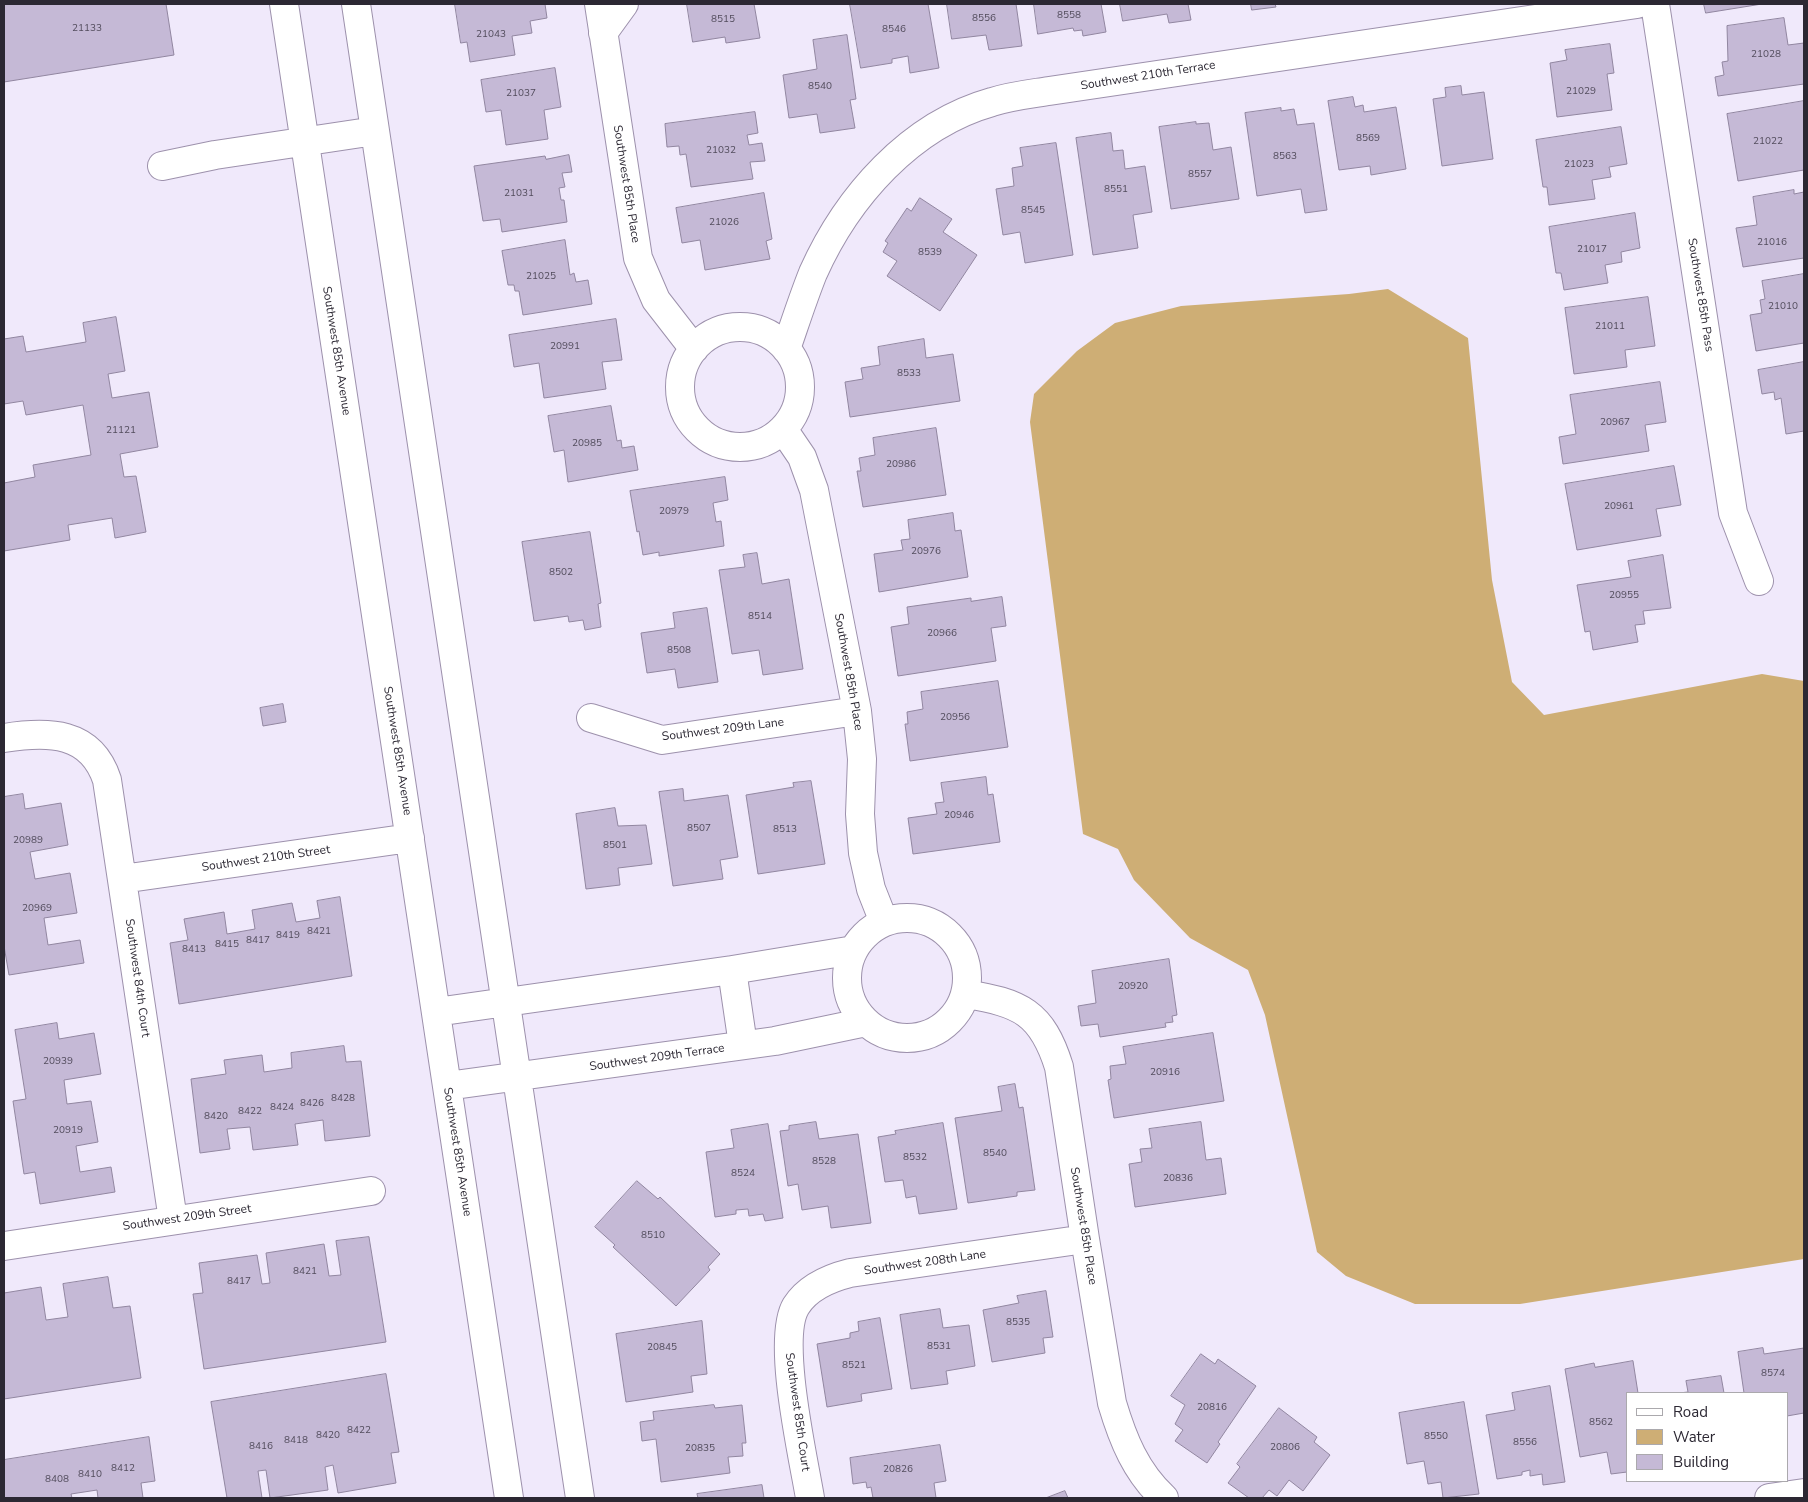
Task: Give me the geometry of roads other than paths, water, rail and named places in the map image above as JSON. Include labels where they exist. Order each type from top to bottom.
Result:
[{"type":"street","name":"Southwest 85th Avenue","points":[[284,4],[509,1498]]},
{"type":"street","points":[[356,4],[580,1498]]},
{"type":"street","name":"Southwest 85th Place","points":[[599,4],[638,258],[656,300],[694,349]]},
{"type":"street","points":[[603,32],[624,4]]},
{"type":"street","name":"Southwest 210th Terrace","points":[[786,348],[807,288],[824,251],[835,230],[867,187],[888,164],[918,139],[947,121],[972,109],[992,102],[1049,91],[1637,4]]},
{"type":"street","name":"Southwest 85th Pass","points":[[1655,4],[1733,513],[1759,582]]},
{"type":"street","points":[[162,166],[304,141],[375,131]]},
{"type":"street","points":[[740,327],[757,330],[773,337],[786,348],[799,375],[800,389],[798,404],[783,429],[770,439],[754,446],[738,447],[721,444],[706,437],[694,425],[685,411],[680,395],[680,379],[685,363],[694,349],[706,337],[722,330],[740,327]]},
{"type":"street","name":"Southwest 85th Place","points":[[783,429],[802,457],[810,474],[857,711],[862,760],[860,814],[863,853],[872,889],[884,922]]},
{"type":"street","name":"Southwest 209th Lane","points":[[591,718],[662,740],[857,711]]},
{"type":"street","name":"Southwest 84th Court","points":[[4,738],[32,735],[46,736],[82,744],[97,757],[108,780],[173,1220]]},
{"type":"street","name":"Southwest 210th Street","points":[[122,879],[410,838]]},
{"type":"street","points":[[910,918],[923,920],[947,932],[956,942],[965,960],[968,980],[966,994],[959,1009],[947,1023],[932,1032],[915,1037],[898,1037],[881,1032],[866,1022],[858,1012],[848,988],[849,962],[854,950],[872,929],[884,922],[910,918]]},
{"type":"street","points":[[436,1012],[732,970],[854,950]]},
{"type":"street","points":[[732,970],[743,1045]]},
{"type":"street","name":"Southwest 85th Place","points":[[966,994],[1008,1002],[1026,1012],[1041,1025],[1048,1036],[1060,1067],[1108,1383],[1119,1426],[1137,1466],[1146,1480],[1164,1498]]},
{"type":"street","name":"Southwest 209th Terrace","points":[[447,1086],[517,1078],[743,1045],[823,1032],[866,1022]]},
{"type":"street","name":"Southwest 209th Street","points":[[4,1246],[371,1191]]},
{"type":"street","name":"Southwest 208th Lane","points":[[788,1326],[800,1300],[834,1277],[1085,1239]]},
{"type":"street","name":"Southwest 85th Court","points":[[788,1326],[791,1379],[810,1498]]},
{"type":"street","points":[[1770,1498],[1804,1493]]},
{"type":"water","points":[[1388,289],[1468,338],[1492,580],[1512,682],[1544,715],[1762,674],[1804,681],[1804,1259],[1520,1304],[1415,1304],[1346,1276],[1317,1252],[1265,1015],[1248,970],[1190,938],[1134,880],[1118,849],[1083,834],[1030,422],[1034,394],[1077,351],[1115,323],[1181,306],[1349,294]]}]
